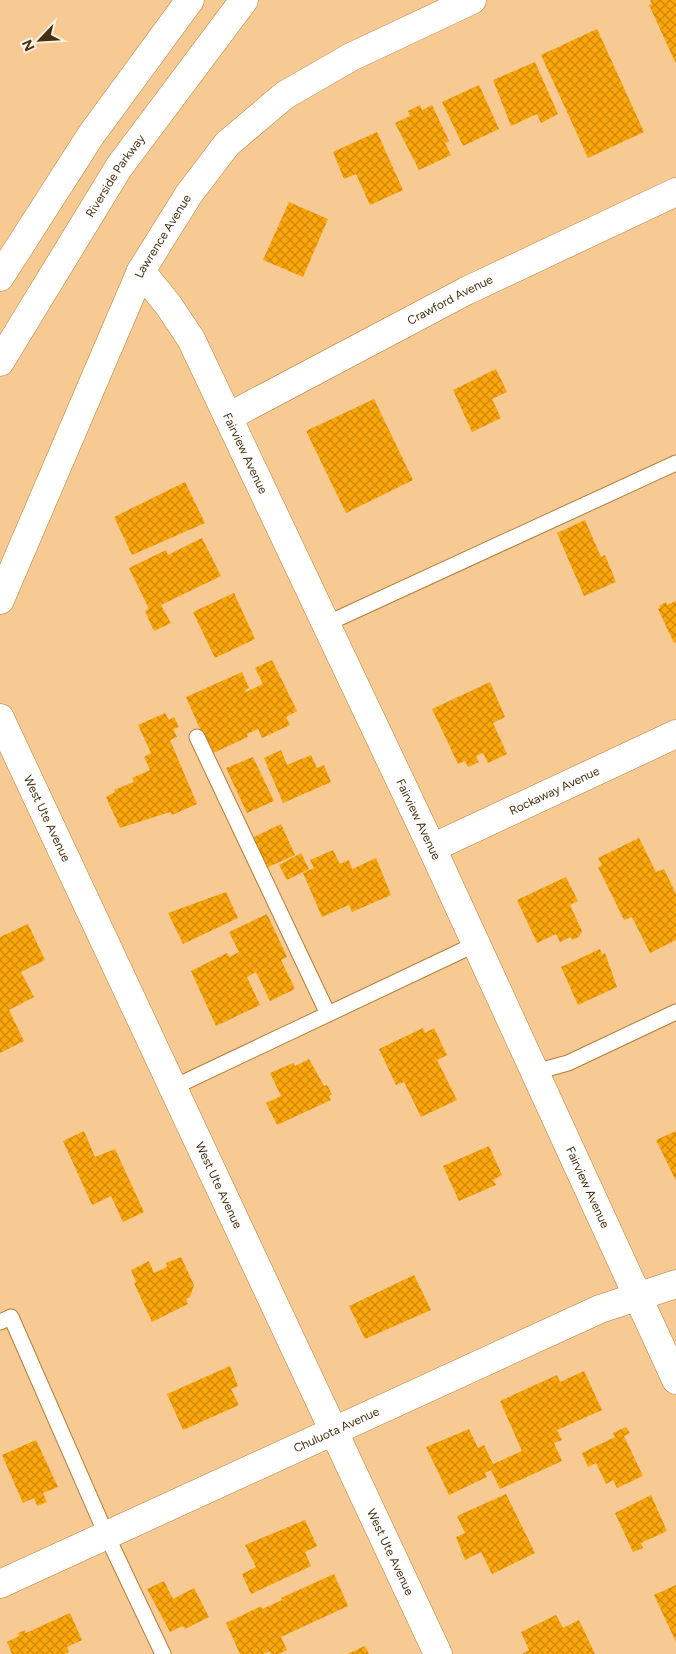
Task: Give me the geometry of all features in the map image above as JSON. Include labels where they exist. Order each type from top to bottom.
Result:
[{"type":"street","points":[[0,277],[91,134],[190,0]]},
{"type":"street","name":"Riverside Parkway","points":[[0,362],[119,167],[244,0]]},
{"type":"street","name":"Lawrence Avenue","points":[[0,600],[141,271],[189,194],[227,144],[285,95],[351,56],[472,0]]},
{"type":"street","name":"Crawford Avenue","points":[[228,417],[466,291],[676,192]]},
{"type":"street","name":"Fairview Avenue","points":[[141,271],[169,306],[191,339],[432,848],[676,1380]]},
{"type":"street","name":"West Ute Avenue","points":[[0,718],[438,1654]]},
{"type":"street","name":"Rockaway Avenue","points":[[432,848],[676,734]]},
{"type":"street","name":"Chuluota Avenue","points":[[0,1584],[600,1310],[676,1284]]},
{"type":"lane","points":[[326,624],[676,463]]},
{"type":"lane","points":[[197,737],[328,1014]]},
{"type":"lane","points":[[172,1088],[476,944]]},
{"type":"lane","points":[[535,1072],[568,1062],[676,1012]]},
{"type":"lane","points":[[0,1322],[11,1317],[106,1534],[163,1654]]},
{"type":"building","points":[[650,0],[676,0],[676,64],[649,5],[652,4]]},
{"type":"building","points":[[597,29],[644,132],[588,158],[541,55]]},
{"type":"building","points":[[535,62],[558,114],[541,123],[537,114],[511,126],[493,80]]},
{"type":"building","points":[[479,85],[499,129],[463,146],[442,102]]},
{"type":"building","points":[[420,105],[422,110],[432,105],[449,141],[445,143],[451,155],[419,170],[395,123],[410,116],[408,111]]},
{"type":"building","points":[[377,132],[403,190],[370,205],[356,174],[344,179],[333,152]]},
{"type":"building","points":[[289,202],[328,219],[303,277],[263,260]]},
{"type":"building","points":[[496,369],[507,392],[492,399],[501,418],[472,432],[453,390]]},
{"type":"building","points":[[374,399],[413,480],[346,513],[306,431]]},
{"type":"building","points":[[185,482],[205,523],[132,555],[114,517]]},
{"type":"building","points":[[585,520],[601,557],[605,555],[616,582],[584,596],[557,533]]},
{"type":"building","points":[[202,538],[221,576],[161,605],[171,623],[154,631],[145,611],[149,609],[129,568],[166,550],[168,555]]},
{"type":"building","points":[[234,593],[255,639],[215,658],[193,612]]},
{"type":"building","points":[[676,601],[676,642],[674,643],[658,609],[660,608],[659,606],[666,602],[667,605]]},
{"type":"building","points":[[272,660],[297,711],[286,717],[290,725],[262,738],[258,729],[247,734],[248,737],[211,754],[186,697],[242,672],[249,688],[245,690],[246,692],[263,684],[255,668]]},
{"type":"building","points":[[490,682],[505,717],[493,723],[507,754],[488,763],[483,753],[476,756],[479,762],[468,767],[465,761],[458,764],[432,709]]},
{"type":"building","points":[[165,713],[169,720],[174,717],[179,727],[173,729],[177,737],[170,740],[197,804],[172,815],[170,812],[120,828],[106,797],[115,792],[114,790],[134,782],[132,778],[150,770],[144,757],[151,753],[138,725]]},
{"type":"building","points":[[281,750],[287,765],[311,755],[317,768],[324,765],[331,782],[283,803],[264,758]]},
{"type":"building","points":[[253,757],[274,801],[247,813],[226,768]]},
{"type":"building","points":[[281,824],[295,855],[266,868],[252,838]]},
{"type":"building","points":[[639,838],[656,872],[664,869],[676,894],[676,940],[650,953],[632,917],[624,920],[598,867],[602,865],[598,858]]},
{"type":"building","points":[[333,850],[340,864],[349,860],[352,869],[376,858],[391,895],[352,912],[349,905],[322,917],[303,873],[314,868],[310,860]]},
{"type":"building","points":[[301,853],[309,869],[287,880],[279,865]]},
{"type":"building","points":[[566,877],[578,901],[570,905],[582,931],[579,937],[572,940],[571,937],[560,942],[556,934],[537,943],[517,900]]},
{"type":"building","points":[[226,892],[238,918],[183,944],[168,913]]},
{"type":"building","points":[[267,914],[287,957],[281,960],[295,989],[270,1001],[256,972],[247,977],[260,1005],[216,1026],[191,971],[227,953],[229,957],[239,952],[229,932]]},
{"type":"building","points":[[28,924],[45,960],[21,972],[34,997],[9,1010],[24,1041],[0,1053],[0,937]]},
{"type":"building","points":[[600,949],[602,955],[605,953],[617,987],[578,1005],[561,967]]},
{"type":"building","points":[[423,1028],[425,1033],[434,1028],[447,1055],[437,1060],[457,1100],[421,1117],[404,1082],[396,1085],[379,1049]]},
{"type":"building","points":[[309,1059],[324,1086],[327,1085],[332,1094],[329,1096],[331,1100],[277,1125],[266,1103],[281,1096],[270,1073],[293,1063],[295,1066]]},
{"type":"building","points":[[84,1131],[95,1157],[115,1149],[144,1212],[123,1222],[111,1196],[92,1205],[63,1141]]},
{"type":"building","points":[[676,1131],[676,1181],[656,1140]]},
{"type":"building","points":[[489,1146],[502,1175],[493,1180],[496,1185],[459,1201],[443,1166]]},
{"type":"building","points":[[181,1257],[194,1285],[190,1297],[186,1299],[188,1304],[152,1322],[134,1283],[136,1282],[131,1270],[149,1261],[154,1273],[167,1267],[166,1263]]},
{"type":"building","points":[[414,1275],[431,1310],[365,1339],[349,1306]]},
{"type":"building","points":[[230,1366],[238,1386],[231,1389],[239,1405],[183,1430],[167,1394]]},
{"type":"building","points":[[584,1371],[602,1410],[557,1430],[562,1440],[554,1443],[562,1461],[500,1489],[491,1470],[485,1473],[487,1477],[449,1495],[426,1447],[469,1429],[478,1448],[484,1445],[493,1464],[522,1451],[500,1401],[557,1375],[560,1382]]},
{"type":"building","points":[[626,1427],[630,1433],[624,1436],[643,1476],[617,1488],[613,1480],[606,1484],[596,1463],[588,1467],[582,1453],[615,1437],[613,1433]]},
{"type":"building","points":[[36,1440],[58,1487],[43,1493],[47,1502],[37,1506],[34,1498],[23,1503],[2,1455]]},
{"type":"building","points":[[506,1494],[535,1553],[492,1574],[481,1552],[465,1560],[456,1537],[465,1533],[457,1516]]},
{"type":"building","points":[[651,1495],[667,1531],[641,1543],[643,1548],[633,1552],[615,1513]]},
{"type":"building","points":[[305,1520],[317,1546],[305,1552],[311,1566],[251,1594],[242,1574],[256,1567],[245,1545]]},
{"type":"building","points":[[334,1574],[348,1606],[281,1637],[287,1650],[279,1654],[271,1654],[270,1651],[263,1654],[240,1654],[226,1623],[261,1606],[262,1609],[282,1600],[281,1598]]},
{"type":"building","points":[[164,1581],[173,1599],[194,1588],[209,1617],[185,1629],[183,1626],[170,1632],[147,1589]]},
{"type":"building","points":[[676,1585],[676,1642],[654,1595]]},
{"type":"building","points":[[70,1613],[82,1640],[67,1647],[69,1652],[64,1654],[12,1654],[7,1642],[19,1636],[18,1633],[25,1630],[26,1633]]},
{"type":"building","points":[[556,1615],[563,1628],[579,1620],[595,1654],[522,1654],[529,1650],[521,1632]]},
{"type":"building","points":[[365,1646],[369,1654],[347,1654]]}]
